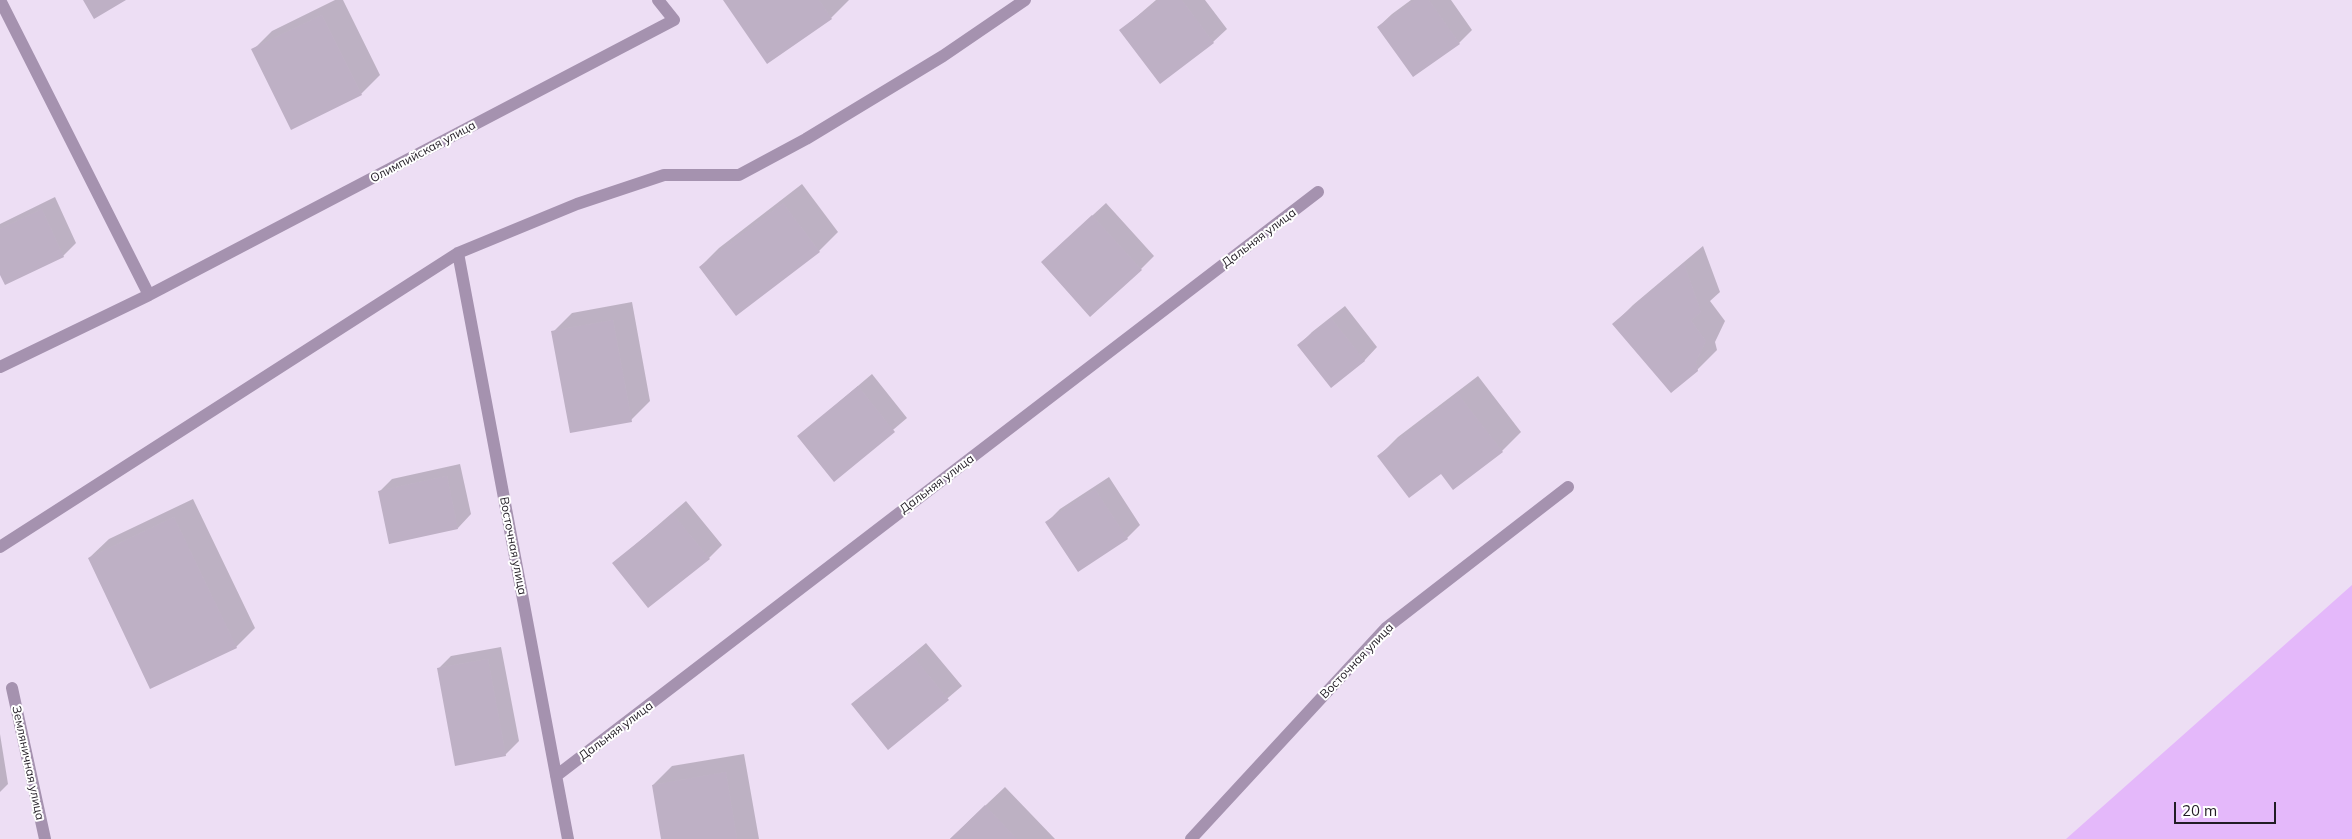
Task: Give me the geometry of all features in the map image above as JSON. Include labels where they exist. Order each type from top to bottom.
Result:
[{"type":"street","points":[[0,0],[149,295]]},
{"type":"street","name":"Олимпийская улица","points":[[0,368],[149,295],[674,20],[658,0]]},
{"type":"street","points":[[0,547],[458,252],[577,204],[664,175],[738,175],[806,139],[942,56],[1026,0]]},
{"type":"street","name":"Дальняя улица","points":[[556,776],[1318,192]]},
{"type":"street","name":"Восточная улица","points":[[458,252],[568,839]]},
{"type":"street","name":"Восточная улица","points":[[1191,839],[1386,628],[1568,488]]},
{"type":"street","name":"Земляничная улица","points":[[12,688],[45,839]]},
{"type":"shaded area","points":[[2352,585],[2352,839],[2066,839]]},
{"type":"building","points":[[83,0],[126,0],[94,19]]},
{"type":"building","points":[[723,0],[819,0],[832,19],[767,64]]},
{"type":"building","points":[[1159,0],[1182,0],[1214,43],[1160,84],[1119,30]]},
{"type":"building","points":[[1415,0],[1429,0],[1460,44],[1413,77],[1377,27]]},
{"type":"building","points":[[322,15],[362,95],[291,130],[251,49]]},
{"type":"building","points":[[783,203],[820,252],[736,316],[699,267]]},
{"type":"building","points":[[42,209],[64,257],[5,285],[0,275],[0,229]]},
{"type":"building","points":[[1092,215],[1142,270],[1090,317],[1041,262]]},
{"type":"building","points":[[1684,263],[1701,312],[1691,320],[1706,341],[1696,362],[1698,371],[1671,393],[1612,324]]},
{"type":"building","points":[[1331,318],[1365,361],[1331,388],[1297,345]]},
{"type":"building","points":[[613,320],[632,422],[570,433],[551,331]]},
{"type":"building","points":[[858,386],[895,432],[834,482],[797,436]]},
{"type":"building","points":[[1458,394],[1503,452],[1453,490],[1441,474],[1409,498],[1377,456]]},
{"type":"building","points":[[447,476],[458,529],[389,544],[378,491]]},
{"type":"building","points":[[1095,489],[1128,539],[1078,572],[1045,522]]},
{"type":"building","points":[[673,514],[710,559],[648,608],[612,563]]},
{"type":"building","points":[[174,517],[237,648],[150,689],[88,558]]},
{"type":"building","points":[[912,655],[949,700],[888,750],[851,704]]},
{"type":"building","points":[[488,659],[506,756],[455,766],[437,668]]},
{"type":"building","points":[[726,772],[737,839],[661,839],[652,785]]},
{"type":"building","points":[[985,805],[1017,839],[950,839]]}]
